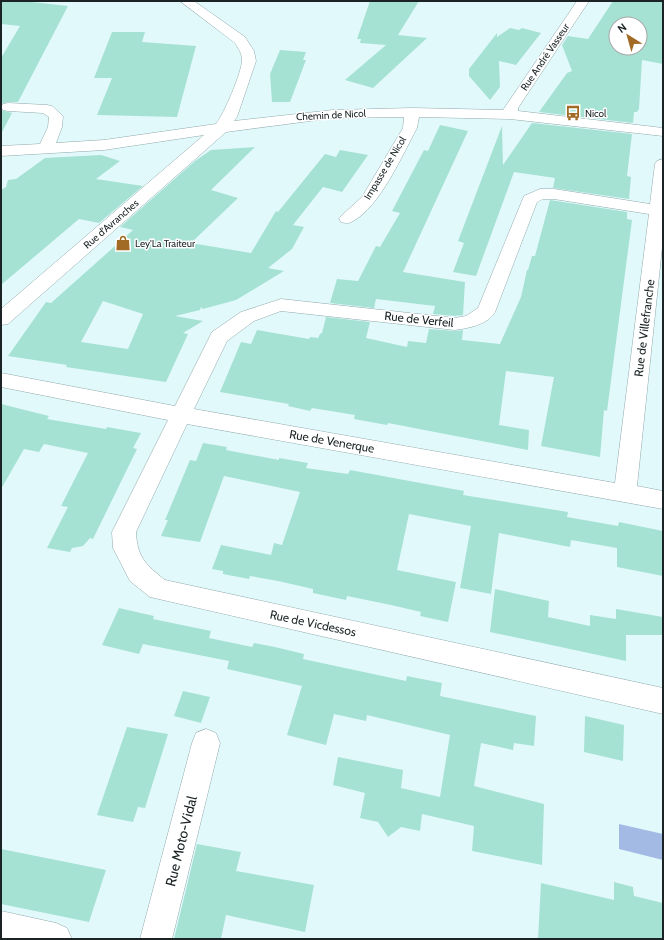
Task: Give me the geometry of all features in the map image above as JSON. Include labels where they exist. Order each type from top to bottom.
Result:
[{"type":"street","name":"Rue d'Avranches","points":[[1,319],[221,128],[230,117],[249,61],[247,51],[240,40],[186,1]]},
{"type":"street","name":"Rue André Vasseur","points":[[510,115],[511,108],[583,1]]},
{"type":"street","points":[[8,107],[47,108],[56,116],[55,127],[46,148]]},
{"type":"street","name":"Chemin de Nicol","points":[[1,151],[104,144],[259,122],[333,114],[412,112],[510,115],[663,132]]},
{"type":"street","name":"Impasse de Nicol","points":[[347,218],[368,200],[410,128],[412,112]]},
{"type":"street","name":"Rue de Villefranche","points":[[625,492],[660,211],[663,164]]},
{"type":"street","name":"Rue de Verfeil","points":[[181,415],[219,337],[238,321],[258,311],[281,305],[455,324],[472,321],[486,312],[530,199],[540,194],[554,194],[660,211]]},
{"type":"street","name":"Rue de Venerque","points":[[1,380],[181,415],[625,492],[663,500]]},
{"type":"street","name":"Rue de Vicdessos","points":[[181,415],[124,532],[125,548],[138,574],[159,589],[663,701]]},
{"type":"street","name":"Rue Moto-Vidal","points":[[156,939],[206,743]]},
{"type":"street","points":[[1,927],[56,939]]},
{"type":"water","points":[[619,824],[663,834],[663,860],[619,849]]},
{"type":"building","points":[[1,1],[23,1],[68,6],[18,102],[1,104],[1,58],[20,26],[1,24]]},
{"type":"building","points":[[370,1],[419,1],[398,35],[427,38],[373,88],[345,80],[386,45],[360,43],[361,39],[357,39]]},
{"type":"building","points":[[613,1],[663,1],[663,64],[642,60],[639,109],[637,112],[634,112],[633,123],[539,112],[567,73],[572,71],[562,45],[568,36],[588,39]]},
{"type":"building","points":[[510,28],[519,30],[522,28],[541,33],[516,65],[499,61],[500,87],[490,100],[469,76],[469,69],[497,33],[497,37]]},
{"type":"building","points":[[112,32],[145,32],[142,42],[196,46],[177,117],[97,115],[112,78],[94,78]]},
{"type":"building","points":[[280,50],[306,52],[303,60],[306,60],[290,102],[272,102],[270,74]]},
{"type":"building","points":[[1,110],[12,113],[1,134]]},
{"type":"building","points":[[532,123],[632,134],[627,176],[631,177],[629,199],[553,188],[555,178],[514,172],[476,276],[453,272],[464,243],[458,241],[502,126],[503,165]]},
{"type":"building","points":[[440,125],[468,131],[403,272],[465,282],[463,315],[455,316],[433,314],[435,306],[376,299],[374,308],[330,303],[337,279],[358,281],[376,246],[380,247],[400,213],[392,211],[424,150],[428,151]]},
{"type":"building","points":[[255,147],[211,190],[238,198],[191,243],[251,253],[276,211],[278,212],[325,154],[336,157],[340,150],[368,155],[342,192],[323,187],[293,225],[304,227],[292,249],[268,268],[284,271],[236,300],[203,309],[201,307],[200,310],[175,316],[203,321],[183,333],[188,334],[166,382],[66,367],[67,365],[8,356],[46,302],[51,303],[133,230],[120,227],[195,161],[211,150]],"holes":[[[103,301],[143,314],[128,349],[81,342]]]},
{"type":"building","points":[[101,155],[120,161],[96,179],[143,186],[99,223],[79,219],[1,285],[1,190],[6,187],[8,180],[16,179],[45,158]]},
{"type":"building","points":[[550,200],[627,212],[627,219],[632,220],[607,411],[604,410],[600,457],[541,446],[554,377],[506,371],[499,425],[529,430],[528,450],[388,423],[387,425],[354,419],[355,415],[312,408],[310,411],[288,406],[289,404],[220,392],[241,342],[251,344],[257,330],[309,339],[310,337],[318,338],[322,333],[326,317],[370,322],[366,338],[407,347],[408,341],[426,343],[429,329],[455,331],[463,330],[462,340],[500,344],[521,297],[527,270],[532,256],[535,256]]},
{"type":"building","points":[[1,404],[49,416],[47,419],[141,433],[133,448],[137,449],[93,539],[90,538],[83,546],[72,548],[70,552],[47,548],[68,507],[61,506],[88,453],[44,444],[39,452],[24,449],[1,489]]},
{"type":"building","points":[[203,443],[227,447],[226,450],[279,460],[279,458],[308,463],[306,468],[348,474],[350,470],[464,491],[463,495],[568,512],[567,517],[618,526],[619,522],[663,531],[663,576],[617,567],[617,548],[571,540],[570,547],[499,533],[491,594],[460,588],[471,526],[409,514],[397,570],[456,582],[448,622],[420,616],[421,612],[391,605],[347,596],[346,600],[313,593],[313,589],[278,581],[250,576],[249,579],[223,574],[223,571],[212,569],[221,545],[271,555],[274,543],[282,545],[300,492],[224,476],[200,542],[161,536],[168,520],[165,520],[190,460],[196,461]]},
{"type":"building","points":[[495,589],[549,601],[548,617],[590,626],[590,615],[616,619],[616,609],[663,617],[663,635],[626,635],[626,661],[490,632]]},
{"type":"building","points":[[119,608],[154,616],[153,619],[211,631],[209,638],[252,647],[254,643],[275,647],[304,654],[303,659],[406,681],[407,676],[442,683],[440,696],[536,716],[534,746],[514,743],[513,750],[481,743],[474,786],[544,804],[542,865],[472,851],[474,826],[422,814],[420,831],[401,827],[388,837],[378,822],[360,818],[365,793],[333,785],[338,757],[403,770],[401,788],[440,797],[450,735],[367,715],[366,721],[334,714],[326,745],[287,735],[302,686],[227,669],[229,661],[143,644],[139,654],[102,645]]},
{"type":"building","points":[[183,691],[210,697],[201,723],[174,716]]},
{"type":"building","points":[[585,716],[624,725],[623,761],[584,752]]},
{"type":"building","points":[[127,727],[168,734],[145,808],[138,807],[133,822],[97,815]]},
{"type":"building","points":[[197,844],[241,852],[236,871],[314,885],[305,932],[226,915],[221,939],[174,939]]},
{"type":"building","points":[[1,849],[106,870],[89,922],[1,904]]},
{"type":"building","points":[[614,882],[633,887],[634,896],[663,903],[663,939],[538,939],[541,883],[614,900]]},
{"type":"place","name":"Nicol","points":[[573,113]]},
{"type":"place","name":"Ley'La Traiteur","points":[[123,243]]}]
